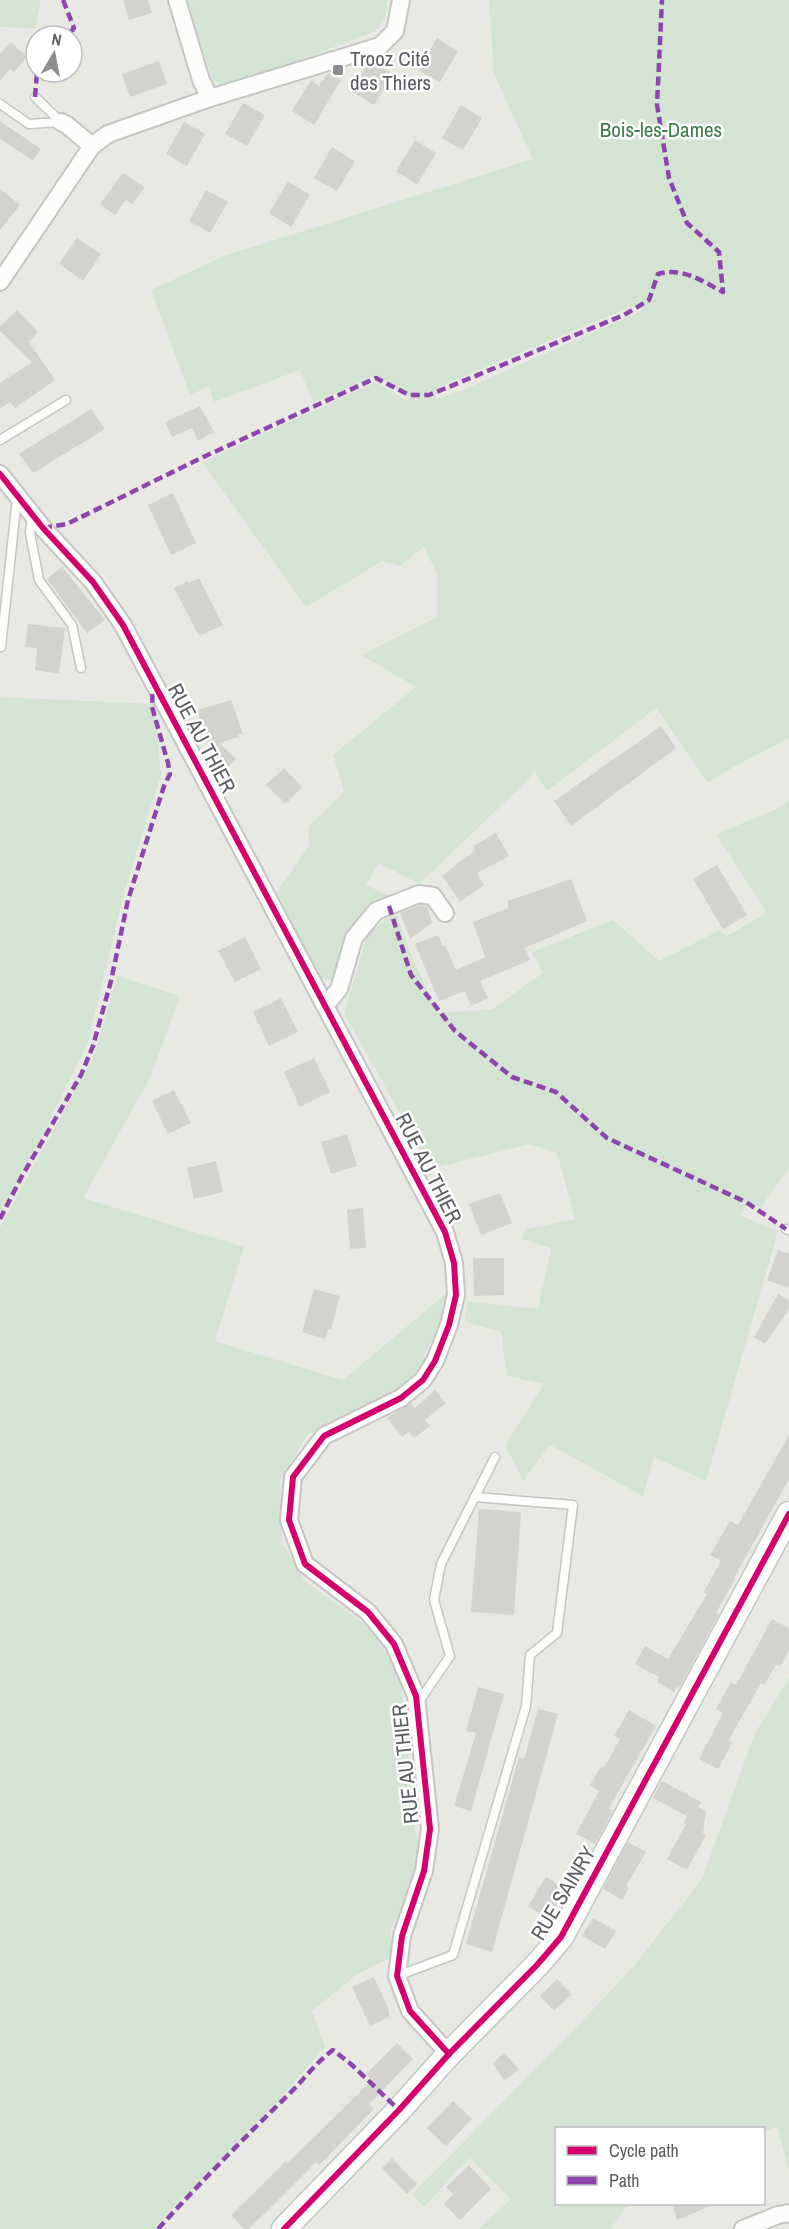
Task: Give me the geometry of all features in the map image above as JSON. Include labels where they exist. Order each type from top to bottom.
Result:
[{"type":"street","points":[[177,0],[201,80],[210,98]]},
{"type":"street","points":[[0,282],[92,146],[108,134],[210,98],[380,46],[395,31],[401,0]]},
{"type":"street","points":[[61,122],[92,146]]},
{"type":"street","name":"RUE AU THIER","points":[[0,474],[17,498],[93,582],[123,625],[445,1232],[454,1263],[456,1294],[449,1325],[435,1361],[423,1380],[401,1398],[324,1436],[293,1477],[289,1520],[305,1564],[368,1612],[394,1644],[416,1696],[430,1829],[424,1871],[402,1936],[397,1976],[410,2011],[449,2054]]},
{"type":"street","points":[[326,1005],[339,989],[354,938],[376,911],[419,894],[433,896],[445,913]]},
{"type":"street","name":"RUE SAINRY","points":[[284,2229],[399,2110],[449,2054],[537,1965],[561,1937],[789,1514]]},
{"type":"street","points":[[743,2229],[789,2213]]},
{"type":"lane","points":[[35,97],[61,122]]},
{"type":"lane","points":[[0,104],[29,123],[61,122]]},
{"type":"lane","points":[[0,440],[66,400]]},
{"type":"lane","points":[[2,647],[17,498]]},
{"type":"lane","points":[[32,515],[30,533],[39,580],[72,625],[81,668]]},
{"type":"lane","points":[[417,1704],[450,1656],[434,1600],[441,1564],[495,1457]]},
{"type":"lane","points":[[397,1976],[453,1955],[526,1706],[530,1655],[557,1633],[573,1505],[475,1497]]},
{"type":"green space","points":[[0,0],[41,0],[36,24],[24,24],[24,28],[0,27]]},
{"type":"green space","points":[[186,0],[388,0],[385,20],[374,32],[243,82],[223,86],[213,80]]},
{"type":"green space","name":"Bois-les-Dames","points":[[489,0],[789,0],[789,738],[708,783],[656,708],[547,791],[534,771],[526,782],[419,884],[379,863],[366,885],[390,896],[356,921],[335,981],[318,978],[277,892],[309,845],[308,827],[344,792],[333,755],[416,687],[361,655],[437,617],[437,574],[424,547],[400,566],[382,561],[306,607],[202,462],[376,382],[405,400],[411,398],[376,375],[313,403],[300,370],[214,402],[209,386],[190,395],[151,290],[224,256],[533,159],[494,74]],"holes":[[[638,304],[643,310],[456,393],[436,399],[436,388]]]},
{"type":"green space","points":[[0,697],[155,704],[161,775],[125,889],[88,1042],[45,1130],[0,1213]]},
{"type":"green space","points":[[789,800],[789,1168],[760,1208],[749,1202],[739,1215],[778,1231],[706,1481],[654,1457],[643,1496],[550,1445],[523,1481],[505,1445],[544,1384],[507,1376],[501,1332],[465,1322],[468,1301],[538,1309],[551,1248],[521,1239],[526,1229],[575,1219],[557,1153],[530,1144],[431,1169],[344,1013],[367,935],[396,912],[409,950],[437,1013],[492,1009],[543,973],[532,952],[613,920],[659,961],[720,930],[727,936],[767,913],[716,834],[779,808]]},
{"type":"green space","points":[[117,976],[180,996],[150,1078],[83,1198],[244,1247],[215,1341],[343,1380],[447,1293],[447,1306],[412,1385],[343,1423],[308,1434],[280,1480],[282,1542],[305,1581],[373,1630],[394,1666],[402,1691],[415,1829],[422,1852],[414,1886],[390,1931],[393,1956],[356,1975],[312,2011],[325,2047],[276,2103],[153,2229],[0,2229],[0,1227],[94,1056]]},
{"type":"green space","points":[[789,1678],[789,2171],[777,2127],[765,2131],[765,2127],[555,2127],[555,2205],[628,2205],[610,2229],[478,2229],[511,2199],[470,2158],[424,2207],[412,2194],[633,1967],[702,1879],[755,1733]]},
{"type":"building","points":[[123,0],[148,0],[152,13],[129,20]]},
{"type":"building","points":[[437,38],[458,51],[440,82],[418,70]]},
{"type":"building","points":[[10,42],[24,54],[24,60],[14,72],[10,69],[0,81],[0,54]]},
{"type":"building","points":[[370,60],[393,74],[374,105],[351,91]]},
{"type":"building","points":[[159,61],[167,84],[130,97],[122,74]]},
{"type":"building","points":[[328,73],[341,80],[314,125],[292,111],[311,80],[319,86]]},
{"type":"building","points":[[243,103],[265,115],[247,146],[225,134]]},
{"type":"building","points":[[461,105],[482,118],[463,150],[442,138]]},
{"type":"building","points":[[0,121],[41,149],[33,161],[0,139]]},
{"type":"building","points":[[184,122],[205,134],[187,166],[166,154]]},
{"type":"building","points":[[415,140],[436,153],[417,185],[396,171]]},
{"type":"building","points":[[332,147],[355,161],[337,191],[314,178]]},
{"type":"building","points":[[123,173],[145,187],[132,204],[126,200],[115,215],[100,204]]},
{"type":"building","points":[[288,181],[310,195],[291,227],[269,213]]},
{"type":"building","points":[[0,189],[20,205],[0,230]]},
{"type":"building","points":[[206,190],[228,202],[210,233],[189,221]]},
{"type":"building","points":[[77,238],[101,254],[83,281],[59,264]]},
{"type":"building","points":[[17,310],[38,332],[29,342],[55,380],[15,408],[10,402],[0,409],[0,383],[32,362],[0,331],[0,326]]},
{"type":"building","points":[[200,406],[214,432],[198,441],[192,428],[172,437],[165,422]]},
{"type":"building","points":[[91,409],[105,429],[33,473],[19,454]]},
{"type":"building","points":[[173,493],[196,543],[171,555],[148,505]]},
{"type":"building","points":[[62,567],[105,620],[87,633],[47,579]]},
{"type":"building","points":[[199,578],[223,625],[199,636],[174,588]]},
{"type":"building","points":[[28,624],[65,628],[59,674],[35,670],[37,648],[25,647]]},
{"type":"building","points":[[231,700],[243,734],[219,743],[236,759],[224,771],[207,755],[211,752],[197,710]]},
{"type":"building","points":[[661,726],[676,748],[571,826],[554,801]]},
{"type":"building","points":[[284,768],[302,787],[286,804],[266,785]]},
{"type":"building","points":[[496,833],[509,856],[477,873],[484,885],[460,902],[442,876],[475,850],[473,846]]},
{"type":"building","points":[[717,865],[747,915],[723,929],[693,879]]},
{"type":"building","points":[[571,879],[587,921],[525,948],[530,960],[480,981],[488,998],[471,1006],[465,991],[439,1001],[415,944],[438,935],[456,970],[485,957],[473,922],[508,908],[508,901]]},
{"type":"building","points":[[420,905],[427,906],[432,923],[410,939],[400,913]]},
{"type":"building","points":[[245,937],[261,969],[235,982],[218,951]]},
{"type":"building","points":[[281,998],[298,1032],[269,1046],[253,1012]]},
{"type":"building","points":[[314,1058],[330,1092],[300,1107],[284,1072]]},
{"type":"building","points":[[174,1090],[191,1123],[168,1134],[152,1101]]},
{"type":"building","points":[[347,1134],[357,1166],[331,1174],[321,1142]]},
{"type":"building","points":[[216,1161],[223,1192],[194,1199],[187,1168]]},
{"type":"building","points":[[500,1193],[512,1223],[481,1235],[469,1204]]},
{"type":"building","points":[[363,1208],[366,1248],[350,1249],[347,1210]]},
{"type":"building","points":[[778,1250],[789,1254],[789,1288],[767,1280]]},
{"type":"building","points":[[473,1258],[504,1258],[504,1295],[474,1296]]},
{"type":"building","points":[[314,1289],[340,1296],[331,1330],[328,1329],[325,1339],[302,1332]]},
{"type":"building","points":[[778,1294],[789,1300],[789,1309],[765,1344],[754,1337]]},
{"type":"building","points":[[435,1390],[446,1403],[425,1420],[430,1426],[414,1438],[409,1432],[402,1437],[387,1418],[411,1403],[415,1408]]},
{"type":"building","points":[[789,1435],[789,1479],[734,1578],[716,1613],[719,1614],[679,1688],[677,1687],[674,1692],[657,1682],[659,1677],[635,1664],[645,1646],[668,1659],[707,1594],[703,1593],[721,1561],[710,1555],[730,1521],[738,1525]]},
{"type":"building","points":[[479,1509],[521,1512],[514,1615],[471,1612]]},
{"type":"building","points":[[772,1619],[789,1628],[789,1650],[780,1666],[776,1665],[764,1685],[761,1683],[728,1741],[732,1743],[718,1769],[699,1759],[723,1713],[716,1709],[731,1682],[736,1685]]},
{"type":"building","points":[[478,1687],[504,1694],[471,1811],[454,1806],[476,1733],[466,1731]]},
{"type":"building","points":[[538,1709],[558,1714],[492,1952],[466,1944],[519,1757],[524,1759]]},
{"type":"building","points":[[629,1710],[656,1726],[609,1808],[613,1810],[595,1844],[576,1834],[599,1791],[590,1785],[601,1767],[604,1768],[620,1739],[614,1736]]},
{"type":"building","points":[[662,1781],[701,1802],[698,1807],[706,1812],[703,1834],[706,1835],[687,1870],[667,1859],[686,1824],[683,1823],[687,1816],[653,1798]]},
{"type":"building","points":[[628,1842],[646,1852],[626,1886],[629,1888],[622,1900],[603,1889]]},
{"type":"building","points":[[546,1877],[566,1890],[548,1919],[528,1906]]},
{"type":"building","points":[[593,1918],[616,1931],[605,1949],[582,1936]]},
{"type":"building","points":[[374,1977],[389,2011],[389,2017],[370,2026],[352,1987]]},
{"type":"building","points":[[557,1979],[572,1994],[554,2011],[540,1996]]},
{"type":"building","points":[[397,2043],[413,2059],[369,2104],[374,2109],[319,2165],[316,2162],[261,2217],[248,2229],[244,2229],[231,2215],[286,2161],[288,2163],[372,2080],[366,2074]]},
{"type":"building","points":[[504,2052],[519,2070],[504,2081],[493,2064]]},
{"type":"building","points":[[453,2101],[472,2119],[446,2146],[427,2128]]},
{"type":"building","points":[[392,2158],[417,2184],[407,2194],[382,2168]]},
{"type":"building","points":[[469,2165],[491,2189],[460,2220],[444,2204],[453,2194],[446,2187]]},
{"type":"building","points":[[672,2205],[713,2205],[677,2220]]},
{"type":"marked path","points":[[63,0],[72,24]]},
{"type":"marked path","points":[[43,528],[67,524],[199,459],[376,378],[409,395],[429,395],[624,315],[649,300],[658,274],[667,272],[684,274],[723,292],[719,252],[687,223],[669,178],[657,105],[662,0]]},
{"type":"marked path","points":[[35,97],[36,84]]},
{"type":"marked path","points":[[0,1219],[22,1176],[81,1075],[93,1046],[111,981],[128,900],[164,786],[170,774],[152,707],[153,686]]},
{"type":"marked path","points":[[389,906],[411,975],[455,1031],[512,1077],[556,1092],[607,1138],[746,1202],[786,1229]]},
{"type":"marked path","points":[[158,2229],[333,2050],[399,2110]]},
{"type":"cycle path","points":[[0,474],[43,528],[93,582],[123,625],[445,1232],[454,1263],[456,1295],[449,1325],[435,1361],[423,1380],[401,1398],[324,1436],[293,1477],[289,1520],[305,1564],[368,1612],[394,1644],[416,1696],[430,1829],[424,1871],[402,1936],[397,1976],[410,2011],[449,2054]]},
{"type":"cycle path","points":[[284,2229],[399,2110],[449,2054],[537,1965],[561,1937],[789,1514]]},
{"type":"place","name":"Trooz Cité des Thiers","points":[[338,70]]}]
